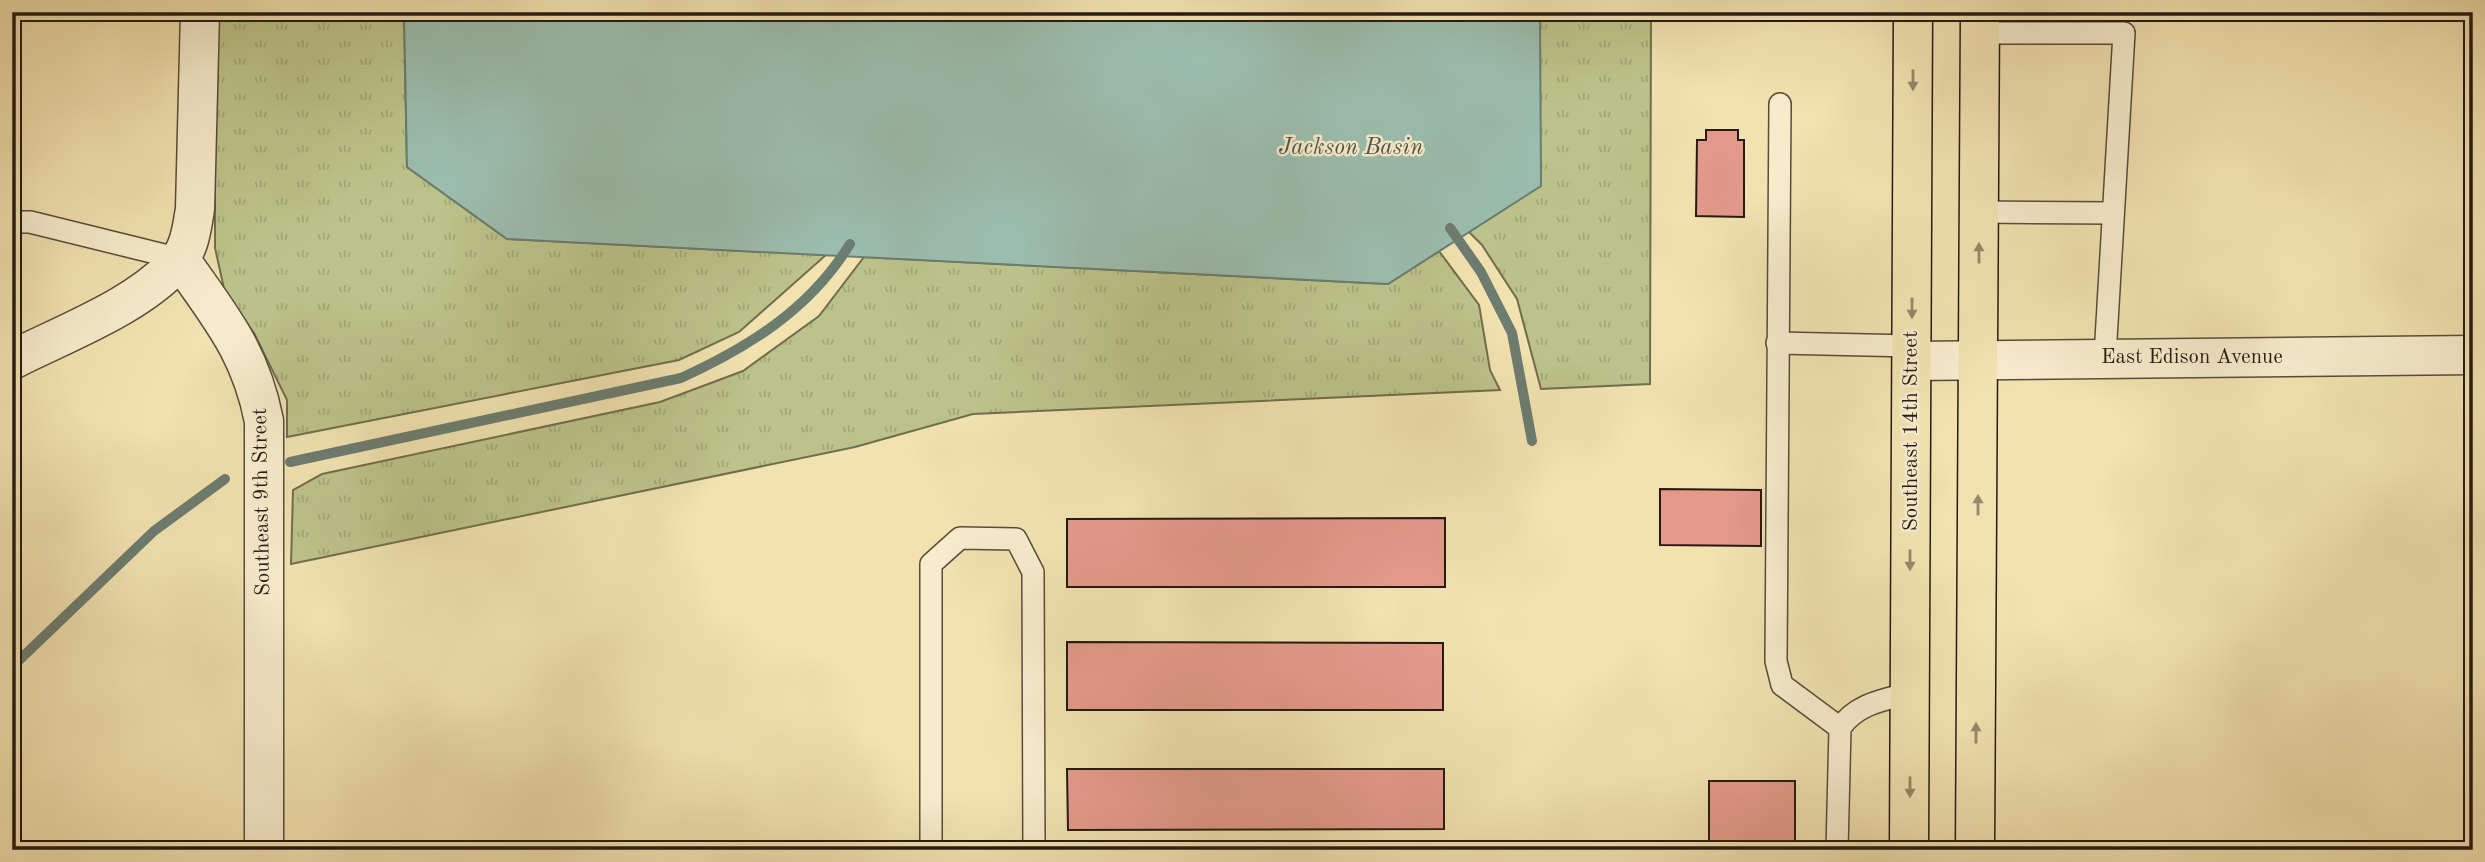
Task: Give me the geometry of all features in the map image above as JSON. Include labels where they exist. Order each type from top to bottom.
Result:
[{"type":"main road","name":"Southeast 14th Street","points":[[1909,850],[1913,12]]},
{"type":"main road","points":[[1975,850],[1980,23]]},
{"type":"street","points":[[12,360],[144,293],[180,259],[190,239],[195,209],[200,12]]},
{"type":"street","name":"Southeast 9th Street","points":[[180,259],[242,349],[257,384],[264,421],[264,850]]},
{"type":"street","name":"East Edison Avenue","points":[[1912,354],[1979,358],[2473,355]]},
{"type":"lane","points":[[1980,23],[2124,33],[2105,357]]},
{"type":"lane","points":[[1780,104],[1776,661],[1782,685],[1840,728]]},
{"type":"lane","points":[[1979,212],[2113,212]]},
{"type":"lane","points":[[12,222],[30,222],[180,259]]},
{"type":"lane","points":[[1777,342],[1912,354]]},
{"type":"lane","points":[[931,850],[931,564],[960,538],[1016,540],[1033,572],[1034,850]]},
{"type":"lane","points":[[1837,850],[1840,728],[1848,717],[1866,705],[1910,693]]},
{"type":"green space","points":[[215,12],[404,12],[407,167],[507,239],[826,255],[739,332],[679,360],[287,437],[287,400],[254,333],[225,293],[215,248]]},
{"type":"green space","points":[[1540,12],[1651,12],[1650,384],[1541,389],[1517,299],[1482,245],[1469,232],[1540,186]]},
{"type":"green space","points":[[1439,251],[1479,305],[1490,370],[1500,390],[973,414],[855,447],[291,564],[293,490],[322,474],[660,402],[743,371],[819,316],[864,257],[1388,284]]},
{"type":"water","name":"Jackson Basin","points":[[404,12],[1540,12],[1541,186],[1388,284],[507,239],[407,167]]},
{"type":"building","points":[[1706,130],[1738,130],[1738,140],[1744,140],[1744,217],[1696,216],[1697,140],[1706,140]]},
{"type":"building","points":[[1660,489],[1761,490],[1761,546],[1660,545]]},
{"type":"building","points":[[1445,518],[1445,587],[1067,587],[1067,519]]},
{"type":"building","points":[[1067,642],[1443,643],[1443,710],[1067,710]]},
{"type":"building","points":[[1067,769],[1444,769],[1444,829],[1068,830]]},
{"type":"building","points":[[1709,781],[1795,781],[1795,850],[1709,850]]},
{"type":"waterway","points":[[1450,228],[1481,272],[1512,333],[1532,441]]},
{"type":"waterway","points":[[290,462],[681,378],[730,353],[776,324],[816,288],[850,244]]},
{"type":"waterway","points":[[12,667],[154,531],[225,479]]}]
